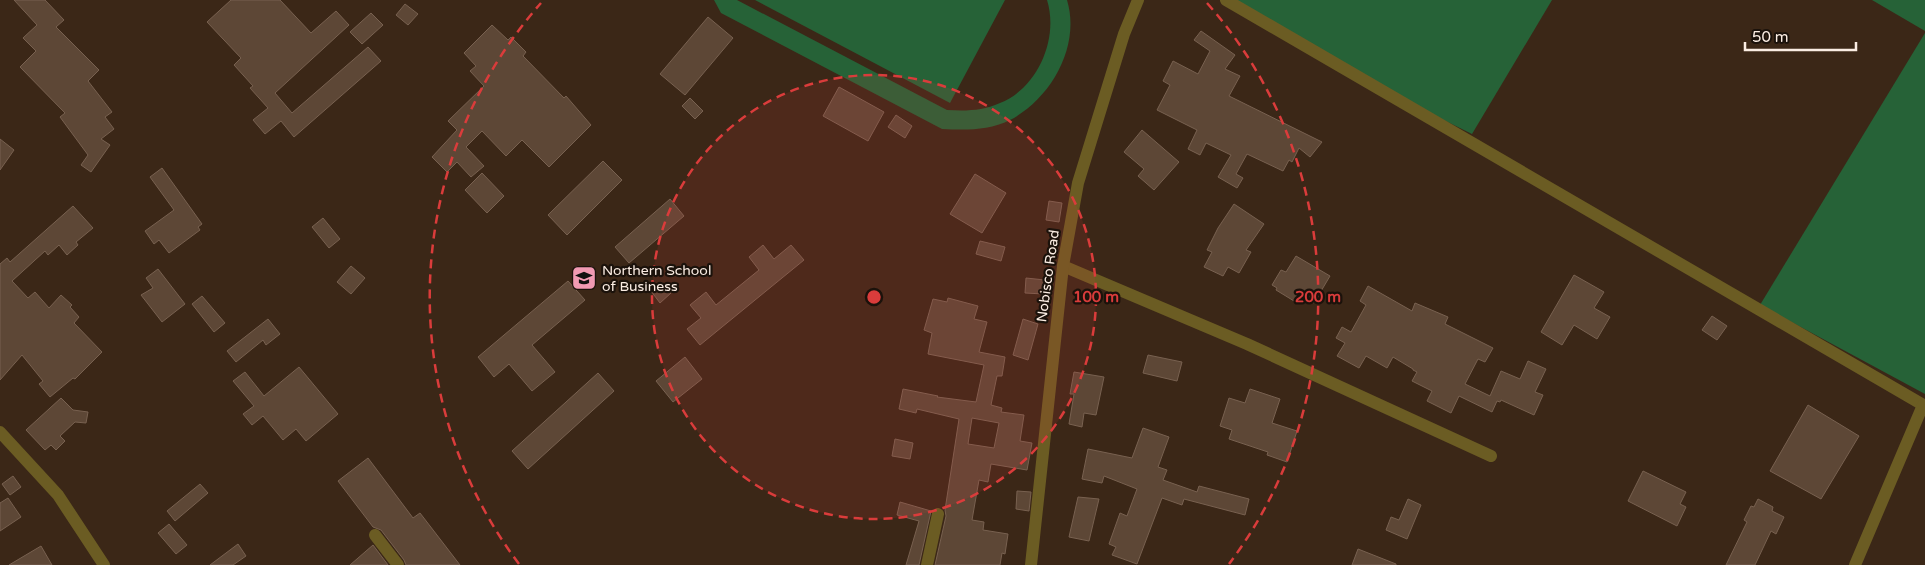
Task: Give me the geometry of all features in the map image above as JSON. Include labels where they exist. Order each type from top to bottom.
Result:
[{"type":"street","name":"Nobisco Road","points":[[1030,565],[1063,266],[1078,183],[1124,34],[1138,0]]},
{"type":"street","points":[[1226,0],[1924,406],[1855,565]]},
{"type":"street","points":[[1063,266],[1248,344],[1490,456]]},
{"type":"street","points":[[0,432],[58,495],[104,565]]},
{"type":"street","points":[[927,565],[938,514]]},
{"type":"street","points":[[375,535],[398,565]]},
{"type":"green space","points":[[714,0],[737,0],[947,110],[987,108],[1013,96],[1025,86],[1035,74],[1047,45],[1050,15],[1047,0],[1067,0],[1070,35],[1066,53],[1050,85],[1025,111],[1002,124],[985,128],[942,129],[721,13]]},
{"type":"green space","points":[[755,0],[1005,0],[950,103]]},
{"type":"green space","points":[[1233,0],[1552,0],[1472,134],[1334,66]]},
{"type":"green space","points":[[1872,0],[1925,0],[1925,31]]},
{"type":"green space","points":[[1925,33],[1925,394],[1760,305]]},
{"type":"building","points":[[14,0],[45,0],[64,20],[56,27],[99,70],[88,81],[112,112],[105,117],[114,129],[101,139],[110,145],[91,172],[81,165],[88,155],[60,117],[65,113],[20,67],[36,51],[23,38],[37,25]]},
{"type":"building","points":[[231,0],[280,0],[311,33],[336,11],[349,25],[275,93],[292,113],[368,47],[381,61],[294,137],[281,121],[265,134],[253,120],[268,108],[250,88],[253,86],[234,65],[241,58],[207,22]]},
{"type":"building","points":[[405,4],[418,14],[408,25],[396,15]]},
{"type":"building","points":[[371,13],[383,25],[362,44],[350,32]]},
{"type":"building","points":[[708,17],[733,38],[685,95],[660,74]]},
{"type":"building","points":[[492,25],[508,40],[511,37],[526,52],[523,56],[564,98],[566,96],[591,125],[549,167],[522,140],[506,156],[482,131],[466,147],[484,166],[471,177],[457,162],[447,172],[432,157],[457,130],[448,121],[484,86],[470,71],[476,66],[464,53]]},
{"type":"building","points":[[1201,31],[1235,55],[1225,69],[1240,76],[1229,96],[1322,142],[1310,157],[1299,148],[1292,162],[1289,160],[1283,171],[1247,154],[1236,174],[1243,178],[1237,188],[1218,177],[1231,155],[1206,143],[1200,155],[1188,149],[1197,130],[1157,110],[1170,85],[1163,81],[1173,61],[1198,74],[1210,51],[1194,40]]},
{"type":"building","points":[[839,87],[884,112],[868,141],[823,116]]},
{"type":"building","points":[[690,98],[703,111],[695,119],[682,106]]},
{"type":"building","points":[[896,115],[912,126],[905,138],[888,127]]},
{"type":"building","points":[[1142,130],[1179,162],[1154,190],[1138,176],[1144,169],[1124,152]]},
{"type":"building","points":[[0,139],[14,150],[0,170]]},
{"type":"building","points":[[603,161],[622,180],[567,235],[548,215]]},
{"type":"building","points":[[162,168],[202,224],[198,227],[200,230],[169,253],[159,240],[154,244],[145,231],[174,210],[150,177]]},
{"type":"building","points":[[482,173],[504,196],[487,213],[465,190]]},
{"type":"building","points":[[975,174],[1006,193],[982,233],[950,214]]},
{"type":"building","points":[[670,199],[684,216],[629,263],[615,247]]},
{"type":"building","points":[[1049,201],[1062,203],[1059,222],[1046,220]]},
{"type":"building","points":[[1234,204],[1264,224],[1246,250],[1251,252],[1239,273],[1228,267],[1223,276],[1204,267],[1212,252],[1207,250],[1218,228]]},
{"type":"building","points":[[73,206],[93,228],[76,242],[78,245],[67,255],[59,245],[48,255],[45,251],[12,281],[28,298],[35,292],[49,308],[61,295],[72,305],[70,307],[79,317],[74,323],[102,352],[75,379],[73,378],[50,397],[39,384],[43,381],[22,355],[0,380],[0,264],[7,258],[10,262]]},
{"type":"building","points":[[323,218],[340,239],[329,248],[312,227]]},
{"type":"building","points":[[980,241],[1005,247],[1001,261],[976,254]]},
{"type":"building","points":[[763,245],[774,259],[791,245],[804,260],[700,345],[687,329],[701,318],[690,305],[706,292],[716,305],[759,270],[749,257]]},
{"type":"building","points":[[1296,256],[1330,276],[1314,303],[1299,294],[1294,301],[1276,290],[1277,288],[1272,285],[1281,270],[1286,272]]},
{"type":"building","points":[[351,266],[365,278],[351,294],[337,282]]},
{"type":"building","points":[[158,269],[185,304],[162,322],[141,295],[153,288],[146,278]]},
{"type":"building","points":[[1574,275],[1604,292],[1594,308],[1610,317],[1597,339],[1574,325],[1562,345],[1541,332]]},
{"type":"building","points":[[1026,278],[1045,280],[1044,294],[1025,293]]},
{"type":"building","points":[[568,281],[585,300],[532,345],[555,372],[532,391],[509,364],[494,377],[478,357]]},
{"type":"building","points":[[662,282],[671,293],[660,303],[651,291]]},
{"type":"building","points":[[1368,286],[1412,311],[1415,303],[1448,317],[1445,324],[1493,348],[1485,362],[1478,359],[1465,384],[1490,396],[1501,371],[1520,379],[1528,361],[1546,369],[1535,392],[1543,395],[1534,415],[1501,400],[1500,402],[1497,401],[1492,412],[1459,396],[1451,413],[1427,401],[1432,391],[1412,381],[1417,372],[1393,357],[1387,368],[1366,356],[1359,368],[1337,356],[1345,343],[1336,338],[1342,327],[1351,332],[1366,305],[1360,301]]},
{"type":"building","points":[[202,296],[225,323],[214,332],[192,304]]},
{"type":"building","points":[[948,298],[978,306],[974,319],[987,322],[979,352],[1005,357],[1002,376],[997,376],[991,405],[1002,408],[1001,412],[1024,415],[1020,441],[1032,443],[1027,470],[991,464],[988,482],[979,480],[972,520],[984,522],[983,530],[1008,534],[1005,554],[1002,553],[1000,565],[935,565],[946,516],[945,510],[959,419],[917,409],[916,413],[899,409],[903,389],[937,397],[976,402],[984,365],[928,354],[932,333],[924,330],[933,299],[947,302]],"holes":[[[972,418],[999,423],[994,448],[968,444]]]},
{"type":"building","points":[[1712,316],[1727,326],[1717,340],[1702,330]]},
{"type":"building","points":[[268,319],[280,334],[266,345],[263,340],[236,362],[227,351]]},
{"type":"building","points":[[1023,319],[1038,324],[1028,360],[1013,355]]},
{"type":"building","points":[[1148,355],[1182,362],[1177,381],[1143,373]]},
{"type":"building","points":[[685,357],[702,379],[673,402],[656,381]]},
{"type":"building","points":[[299,367],[338,414],[306,441],[296,429],[283,440],[263,416],[252,425],[243,414],[254,406],[233,381],[245,372],[264,396]]},
{"type":"building","points":[[1074,372],[1104,377],[1096,415],[1084,413],[1082,427],[1069,424],[1074,394],[1070,394]]},
{"type":"building","points":[[598,373],[614,391],[528,469],[512,451]]},
{"type":"building","points":[[1250,389],[1280,399],[1272,423],[1297,431],[1287,462],[1267,455],[1268,452],[1229,439],[1232,430],[1220,426],[1229,398],[1245,403]]},
{"type":"building","points":[[61,398],[73,410],[88,412],[86,423],[75,422],[60,436],[65,441],[56,450],[51,445],[45,450],[26,430]]},
{"type":"building","points":[[1808,405],[1859,436],[1821,499],[1770,471]]},
{"type":"building","points":[[1143,428],[1169,437],[1158,467],[1167,470],[1163,480],[1197,492],[1199,486],[1249,499],[1245,515],[1184,499],[1182,505],[1162,498],[1137,564],[1112,555],[1116,547],[1109,544],[1120,513],[1127,516],[1137,489],[1104,476],[1102,483],[1082,479],[1088,449],[1132,458]]},
{"type":"building","points":[[895,439],[913,443],[910,459],[892,456]]},
{"type":"building","points":[[368,458],[413,518],[420,513],[460,565],[406,565],[381,530],[373,527],[338,481]]},
{"type":"building","points":[[1643,471],[1686,492],[1680,504],[1686,507],[1677,526],[1628,501]]},
{"type":"building","points":[[13,476],[21,487],[10,495],[2,484]]},
{"type":"building","points":[[200,484],[208,493],[175,521],[167,511]]},
{"type":"building","points":[[1017,491],[1031,492],[1029,511],[1016,509]]},
{"type":"building","points":[[1078,497],[1099,499],[1089,541],[1069,537]]},
{"type":"building","points":[[8,498],[21,517],[0,531],[0,503]]},
{"type":"building","points":[[1408,499],[1421,505],[1407,539],[1386,530],[1391,517],[1399,520]]},
{"type":"building","points":[[1758,499],[1773,507],[1772,511],[1784,517],[1776,534],[1771,531],[1755,565],[1726,565],[1747,522],[1744,520],[1751,506],[1754,507]]},
{"type":"building","points":[[900,502],[931,511],[919,565],[906,565],[919,521],[897,515]]},
{"type":"building","points":[[169,524],[187,545],[176,554],[158,533]]},
{"type":"building","points":[[238,544],[246,556],[233,565],[210,565]]},
{"type":"building","points":[[373,545],[388,565],[350,565]]},
{"type":"building","points":[[41,546],[52,565],[9,565]]},
{"type":"building","points":[[1358,549],[1396,564],[1396,565],[1352,565]]},
{"type":"place","name":"Northern School of Business","points":[[584,278]]}]
